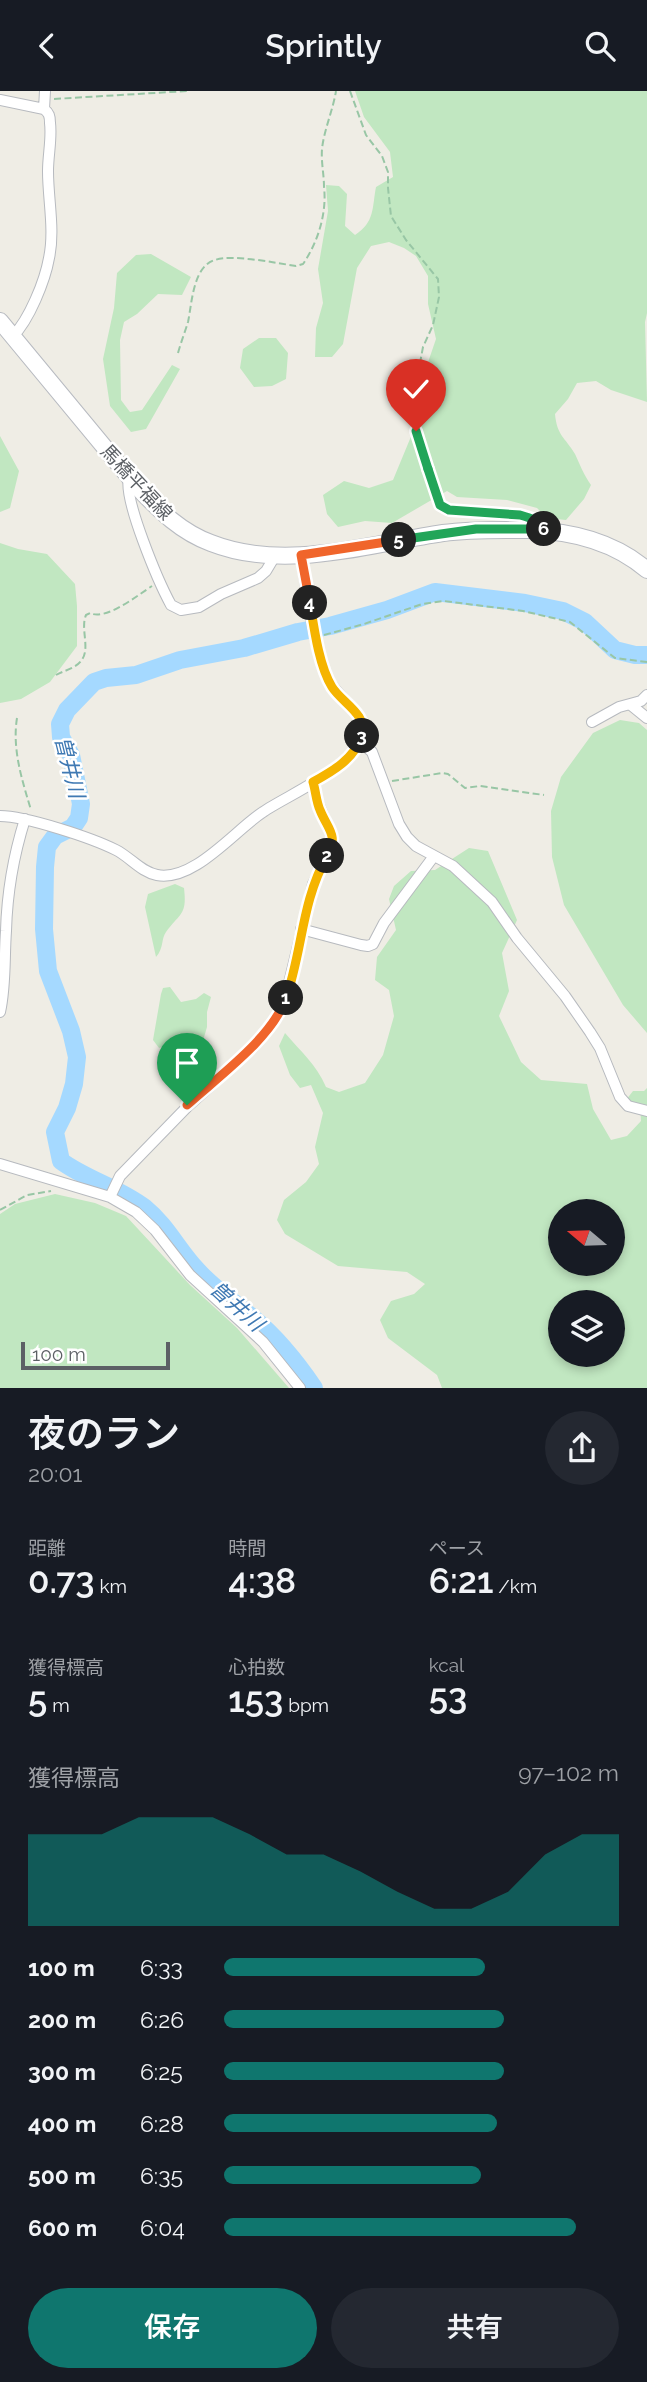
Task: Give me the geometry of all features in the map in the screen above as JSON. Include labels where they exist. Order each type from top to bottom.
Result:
[{"type":"main road","name":"馬橋平福線","points":[[0,321],[129,478],[164,515],[194,535],[234,551],[275,556],[301,555],[476,529],[544,530],[594,540],[615,548],[647,570]]},
{"type":"street","points":[[0,100],[45,100],[51,124],[48,161],[50,257],[45,276],[21,328],[13,336]]},
{"type":"street","points":[[129,478],[127,486],[133,512],[171,605],[181,610],[190,610],[258,578],[275,556]]},
{"type":"street","points":[[0,816],[28,820],[66,832],[120,851],[146,871],[157,875],[171,875],[190,868],[209,856],[262,812],[336,769],[351,756],[364,729],[360,717],[333,690],[326,675],[301,555]]},
{"type":"street","points":[[592,722],[647,695]]},
{"type":"street","points":[[631,705],[647,718]]},
{"type":"street","points":[[360,741],[372,752],[399,824],[407,837],[416,846],[453,866],[492,902],[590,1032],[600,1048],[620,1097],[628,1105],[647,1111]]},
{"type":"street","points":[[112,1192],[147,1146],[187,1105],[253,1047],[278,1016],[290,987],[313,884],[333,840],[313,782]]},
{"type":"street","points":[[0,1012],[5,967],[3,931],[18,842],[28,820]]},
{"type":"street","points":[[301,929],[349,943],[368,946],[373,944],[384,923],[430,865],[434,856]]},
{"type":"street","points":[[0,1164],[63,1182],[112,1192],[155,1230],[190,1275],[263,1342],[300,1388]]},
{"type":"path","points":[[45,100],[188,91]]},
{"type":"path","points":[[178,353],[196,284],[201,271],[212,260],[229,258],[296,266],[303,264],[310,253],[323,213],[325,188],[321,167],[322,147],[337,91]]},
{"type":"path","points":[[350,91],[366,135],[382,156],[388,172],[391,216],[406,240],[438,279],[439,297],[433,325],[423,347],[413,400],[416,431],[440,505],[449,510],[520,515],[532,518],[540,523],[544,530]]},
{"type":"path","points":[[55,675],[80,663],[86,653],[86,615],[102,615],[111,611],[160,581]]},
{"type":"path","points":[[315,632],[364,625],[422,604],[444,601],[523,611],[570,622],[615,658],[647,662]]},
{"type":"path","points":[[17,718],[15,730],[18,765],[32,811],[28,820]]},
{"type":"path","points":[[384,782],[442,773],[466,787],[480,786],[544,795]]},
{"type":"path","points":[[0,1210],[27,1195],[56,1189],[63,1182]]},
{"type":"green space","points":[[355,91],[647,91],[647,402],[611,390],[596,381],[577,383],[555,414],[560,432],[591,485],[584,499],[566,520],[547,518],[537,508],[507,500],[457,497],[447,491],[392,523],[365,521],[338,527],[327,514],[323,495],[344,481],[369,488],[393,480],[422,410],[425,371],[436,339],[428,304],[428,276],[416,256],[389,242],[371,246],[357,268],[343,344],[332,357],[315,357],[316,328],[323,303],[318,269],[328,211],[326,185],[339,186],[347,194],[345,226],[355,235],[369,220],[376,187],[393,177],[390,152],[364,117]]},
{"type":"green space","points":[[151,254],[191,277],[182,295],[158,294],[124,322],[120,340],[121,400],[130,412],[142,410],[172,365],[180,369],[146,429],[131,432],[110,406],[103,359],[114,308],[117,273],[136,255]]},
{"type":"green space","points":[[259,338],[276,338],[288,353],[286,379],[272,386],[254,387],[240,368],[243,349]]},
{"type":"green space","points":[[0,436],[19,471],[10,508],[0,512]]},
{"type":"green space","points":[[0,543],[47,554],[75,584],[77,646],[50,682],[21,699],[0,703]]},
{"type":"green space","points":[[620,720],[639,723],[647,730],[647,1033],[623,1005],[564,905],[552,857],[551,811],[561,777],[593,733]]},
{"type":"green space","points":[[469,848],[488,851],[517,920],[502,953],[509,991],[499,1016],[521,1062],[541,1080],[587,1084],[593,1109],[611,1140],[627,1136],[641,1121],[640,1106],[626,1100],[633,1091],[644,1091],[647,1088],[647,1388],[442,1388],[437,1375],[388,1338],[380,1320],[391,1301],[414,1294],[425,1284],[407,1272],[338,1266],[285,1234],[277,1220],[284,1200],[306,1182],[319,1164],[315,1147],[323,1113],[311,1085],[300,1088],[290,1075],[279,1046],[285,1033],[313,1065],[326,1087],[339,1092],[365,1083],[383,1055],[394,1016],[389,990],[375,980],[377,957],[396,930],[389,899],[394,886],[411,871],[435,870]]},
{"type":"green space","points":[[175,884],[184,888],[184,909],[166,932],[156,957],[145,907],[148,894]]},
{"type":"green space","points":[[170,987],[181,1002],[196,999],[204,993],[211,997],[200,1051],[187,1057],[181,1045],[174,1043],[159,1048],[153,1040],[161,994],[163,988]]},
{"type":"green space","points":[[55,1194],[95,1203],[126,1216],[190,1285],[237,1328],[289,1388],[0,1388],[0,1214],[15,1204]]},
{"type":"waterway","name":"曽井川","points":[[314,1388],[279,1343],[203,1277],[160,1222],[145,1208],[61,1161],[55,1132],[67,1108],[74,1084],[77,1057],[71,1031],[48,971],[44,929],[45,867],[47,847],[55,836],[73,827],[79,818],[81,804],[71,755],[61,737],[60,724],[67,710],[94,682],[136,675],[180,660],[244,648],[298,632],[330,626],[387,610],[435,592],[525,603],[563,611],[585,622],[615,650],[647,655]]},
{"type":"route","points":[[187,1105],[253,1047],[278,1016],[284,1004],[313,884],[333,840],[320,811],[313,782],[336,769],[351,756],[364,729],[360,717],[333,690],[326,675],[313,623],[301,555],[476,529],[544,530],[540,523],[520,515],[449,510],[440,505],[416,431]]}]
